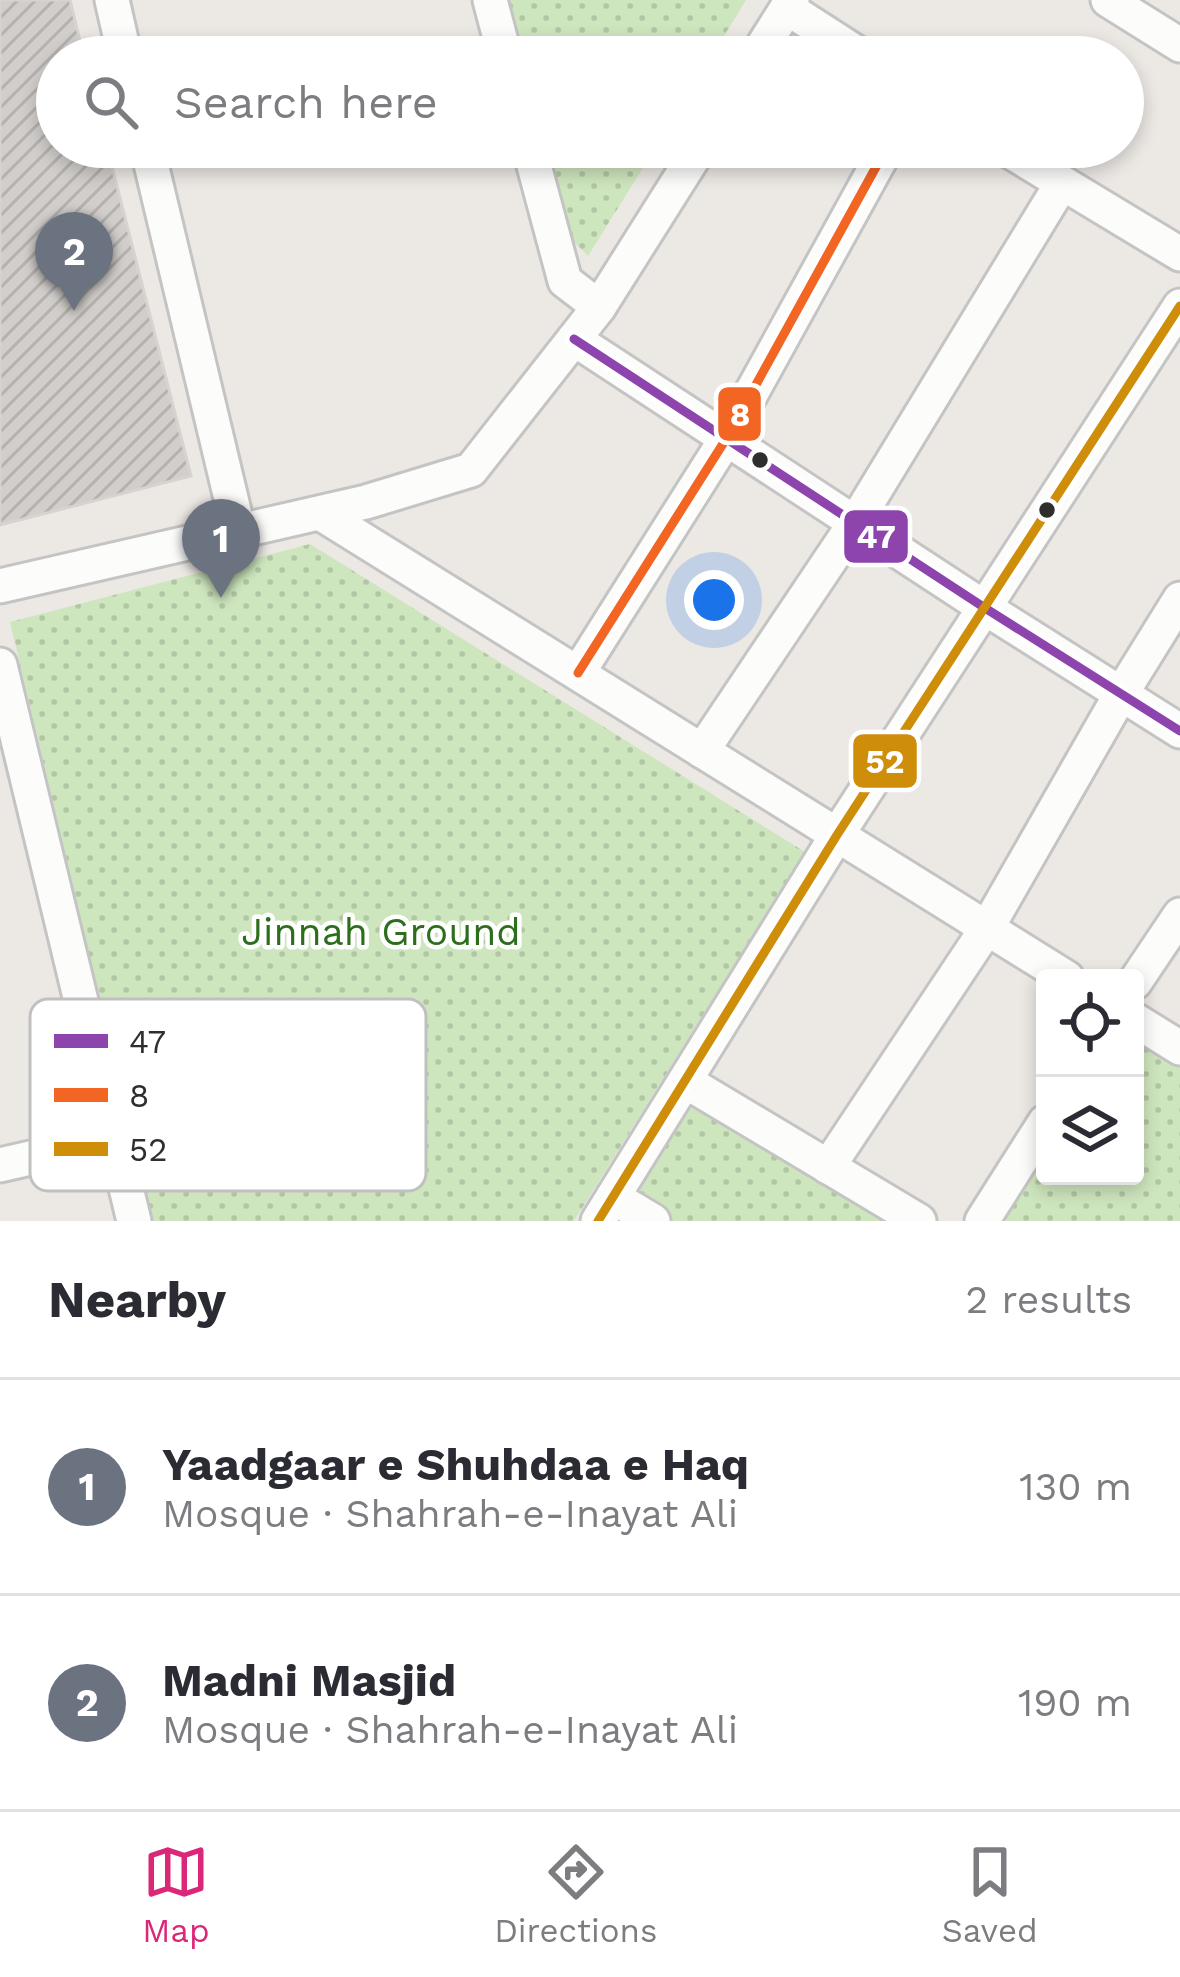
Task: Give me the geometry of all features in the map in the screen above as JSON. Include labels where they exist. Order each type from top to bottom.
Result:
[{"type":"street","points":[[112,0],[120,36]]},
{"type":"street","points":[[490,0],[500,36]]},
{"type":"street","points":[[1108,0],[1180,45]]},
{"type":"street","points":[[769,36],[790,4],[834,36]]},
{"type":"street","points":[[152,168],[239,532]]},
{"type":"street","points":[[535,168],[565,281],[599,307]]},
{"type":"street","points":[[0,586],[320,513],[471,470],[599,307],[687,168]]},
{"type":"street","points":[[578,674],[726,439],[875,168]]},
{"type":"street","points":[[1037,168],[1180,254]]},
{"type":"street","points":[[703,751],[856,524],[1062,183]]},
{"type":"street","points":[[653,1221],[606,1209],[837,835],[1180,306]]},
{"type":"street","points":[[574,339],[1180,731]]},
{"type":"street","points":[[320,513],[1053,969]]},
{"type":"street","points":[[829,1167],[987,928],[1180,599]]},
{"type":"street","points":[[0,665],[80,999]]},
{"type":"street","points":[[1144,969],[1180,915]]},
{"type":"street","points":[[1144,1026],[1180,1048]]},
{"type":"street","points":[[685,1081],[919,1221]]},
{"type":"street","points":[[982,1221],[1036,1136]]},
{"type":"street","points":[[0,1165],[30,1158]]},
{"type":"street","points":[[126,1191],[134,1221]]},
{"type":"green space","points":[[506,0],[746,0],[724,36],[515,36]]},
{"type":"green space","points":[[551,168],[643,168],[588,256],[569,237]]},
{"type":"green space","name":"Jinnah Ground","points":[[310,544],[805,852],[574,1221],[153,1221],[146,1191],[426,1191],[426,999],[100,999],[10,622]]},
{"type":"green space","points":[[1144,1026],[1180,1048],[1180,1221],[982,1221],[1036,1136],[1036,1185],[1144,1185]]},
{"type":"green space","points":[[685,1081],[919,1221],[655,1221],[613,1197]]},
{"type":"building","points":[[0,0],[70,0],[79,36],[36,36],[36,168],[112,168],[191,476],[0,525]]},
{"type":"transit line","name":"8","points":[[578,673],[726,439],[875,168]]},
{"type":"transit line","name":"52","points":[[598,1221],[837,835],[1180,306]]},
{"type":"transit line","name":"47","points":[[574,339],[1180,731]]},
{"type":"place","name":"Madni Masjid","points":[[74,311]]},
{"type":"place","name":"Yaadgaar e Shuhdaa e Haq","points":[[221,598]]}]
